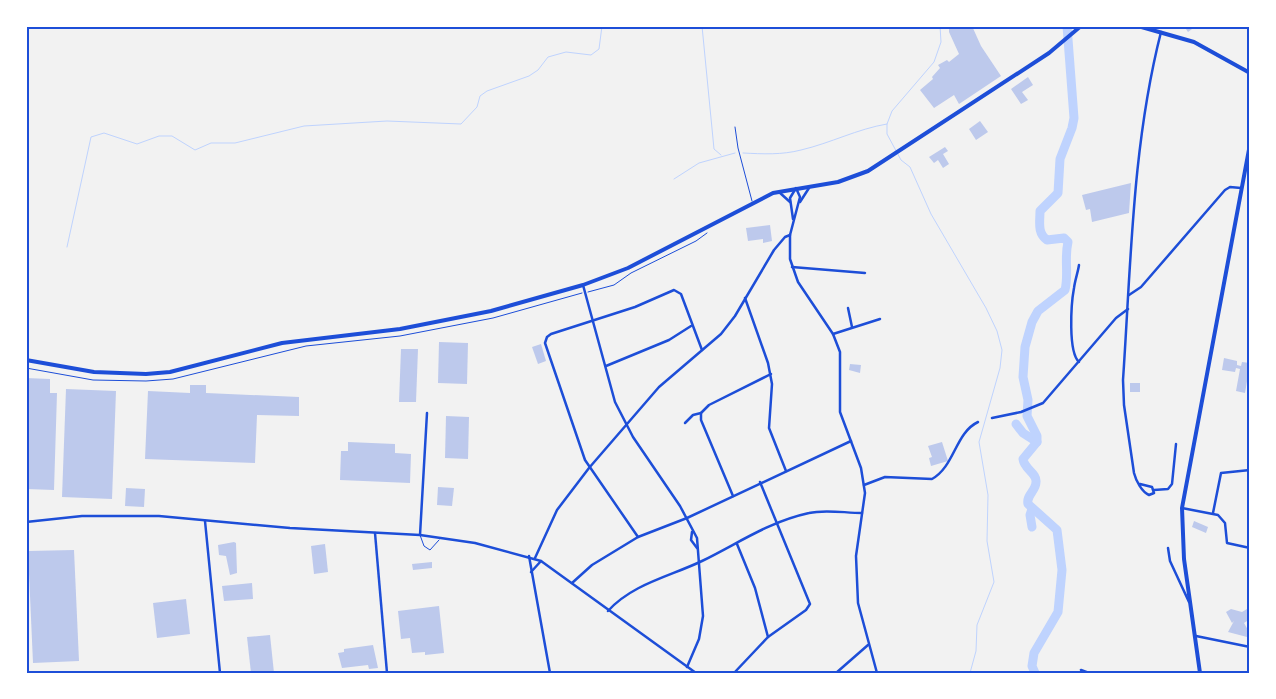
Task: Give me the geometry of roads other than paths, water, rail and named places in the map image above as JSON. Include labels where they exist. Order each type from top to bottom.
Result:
[{"type":"main road","points":[[26,360],[94,372],[146,374],[170,372],[282,344],[392,330],[491,312],[583,285],[628,268],[753,202],[778,191],[852,178],[891,158],[1064,42],[1081,26]]},
{"type":"main road","points":[[1138,26],[1194,42],[1250,73]]},
{"type":"main road","points":[[1200,673],[1184,559],[1182,508],[1250,144]]},
{"type":"street","points":[[1154,490],[1151,495],[1146,494],[1134,473],[1123,392],[1135,188],[1148,92],[1161,32]]},
{"type":"street","points":[[810,186],[799,203],[793,219],[789,250],[792,267],[805,294],[833,334],[842,360],[839,394],[840,412],[861,468],[864,485],[855,575],[858,603],[877,673]]},
{"type":"street","points":[[1130,295],[1141,287],[1225,190],[1230,187],[1241,188]]},
{"type":"street","points":[[793,219],[790,203],[791,194],[796,188],[800,193],[799,203]]},
{"type":"street","points":[[778,191],[790,203]]},
{"type":"street","points":[[535,558],[557,510],[589,468],[659,387],[722,334],[774,250],[785,237],[790,235]]},
{"type":"street","points":[[1079,265],[1073,298],[1072,347],[1073,356],[1080,363]]},
{"type":"street","points":[[792,267],[865,273]]},
{"type":"street","points":[[583,285],[615,402],[626,426],[687,518],[692,532],[697,538],[703,616],[699,639],[687,667]]},
{"type":"street","points":[[638,536],[589,468],[576,437],[546,343],[547,338],[551,334],[635,307],[674,290],[681,294],[691,326],[702,350]]},
{"type":"street","points":[[745,298],[771,374],[769,428],[786,471]]},
{"type":"street","points":[[848,308],[852,327]]},
{"type":"street","points":[[992,418],[1021,412],[1043,403],[1080,363],[1116,318],[1128,310]]},
{"type":"street","points":[[833,334],[880,319]]},
{"type":"street","points":[[606,366],[669,340],[691,326]]},
{"type":"street","points":[[685,423],[693,415],[701,413],[709,405],[771,374]]},
{"type":"street","points":[[420,535],[427,412]]},
{"type":"street","points":[[701,413],[702,420],[733,496]]},
{"type":"street","points":[[864,485],[885,477],[917,480],[932,479],[947,466],[964,435],[978,422]]},
{"type":"street","points":[[572,583],[592,565],[638,536],[687,518],[760,482],[851,441]]},
{"type":"street","points":[[1140,484],[1152,487],[1154,490],[1168,489],[1172,484],[1176,444]]},
{"type":"street","points":[[1213,513],[1222,473],[1250,470]]},
{"type":"street","points":[[734,673],[768,637],[806,610],[810,604],[760,482]]},
{"type":"street","points":[[1182,508],[1213,513],[1224,519],[1227,543],[1250,548]]},
{"type":"street","points":[[608,611],[615,603],[632,592],[737,544],[776,522],[812,512],[862,513]]},
{"type":"street","points":[[26,522],[110,515],[159,516],[205,521],[441,537],[529,556],[541,561],[696,673]]},
{"type":"street","points":[[205,521],[220,673]]},
{"type":"street","points":[[692,532],[691,540],[697,548]]},
{"type":"street","points":[[375,533],[388,673]]},
{"type":"street","points":[[737,544],[755,588],[768,637]]},
{"type":"street","points":[[1168,548],[1170,561],[1192,608]]},
{"type":"street","points":[[529,556],[550,673]]},
{"type":"street","points":[[531,572],[541,561]]},
{"type":"street","points":[[1196,636],[1250,647]]},
{"type":"street","points":[[836,673],[868,645]]},
{"type":"street","points":[[1081,670],[1089,673]]},
{"type":"lane","points":[[735,127],[738,148],[753,202]]},
{"type":"lane","points":[[420,535],[420,541],[430,550],[441,537]]},
{"type":"waterway","points":[[67,247],[91,137],[104,133],[137,144],[159,136],[172,136],[195,150],[211,143],[235,143],[304,126],[387,121],[461,124],[477,107],[480,96],[487,91],[529,76],[538,70],[548,57],[566,52],[591,55],[599,49],[602,26]]},
{"type":"waterway","points":[[702,26],[714,149],[721,155]]},
{"type":"waterway","points":[[940,26],[941,42],[934,62],[892,111],[887,124],[887,134],[901,160],[910,167],[931,214],[986,308],[997,331],[1002,350],[1000,368],[979,442],[988,495],[987,541],[994,582],[977,625],[976,651],[970,673]]},
{"type":"waterway","points":[[1035,673],[1032,666],[1034,653],[1058,612],[1062,570],[1057,530],[1028,504],[1028,498],[1036,485],[1036,479],[1023,459],[1037,442],[1037,436],[1027,416],[1028,400],[1023,377],[1025,347],[1032,322],[1038,311],[1065,290],[1066,284],[1068,242],[1064,238],[1047,240],[1044,237],[1040,231],[1040,211],[1058,193],[1060,159],[1074,118],[1067,26]]},
{"type":"waterway","points":[[743,153],[772,154],[794,152],[865,129],[887,124]]},
{"type":"waterway","points":[[674,179],[699,163],[735,153]]},
{"type":"waterway","points":[[1016,424],[1023,433],[1037,442]]},
{"type":"waterway","points":[[1032,509],[1030,515],[1032,527]]}]
